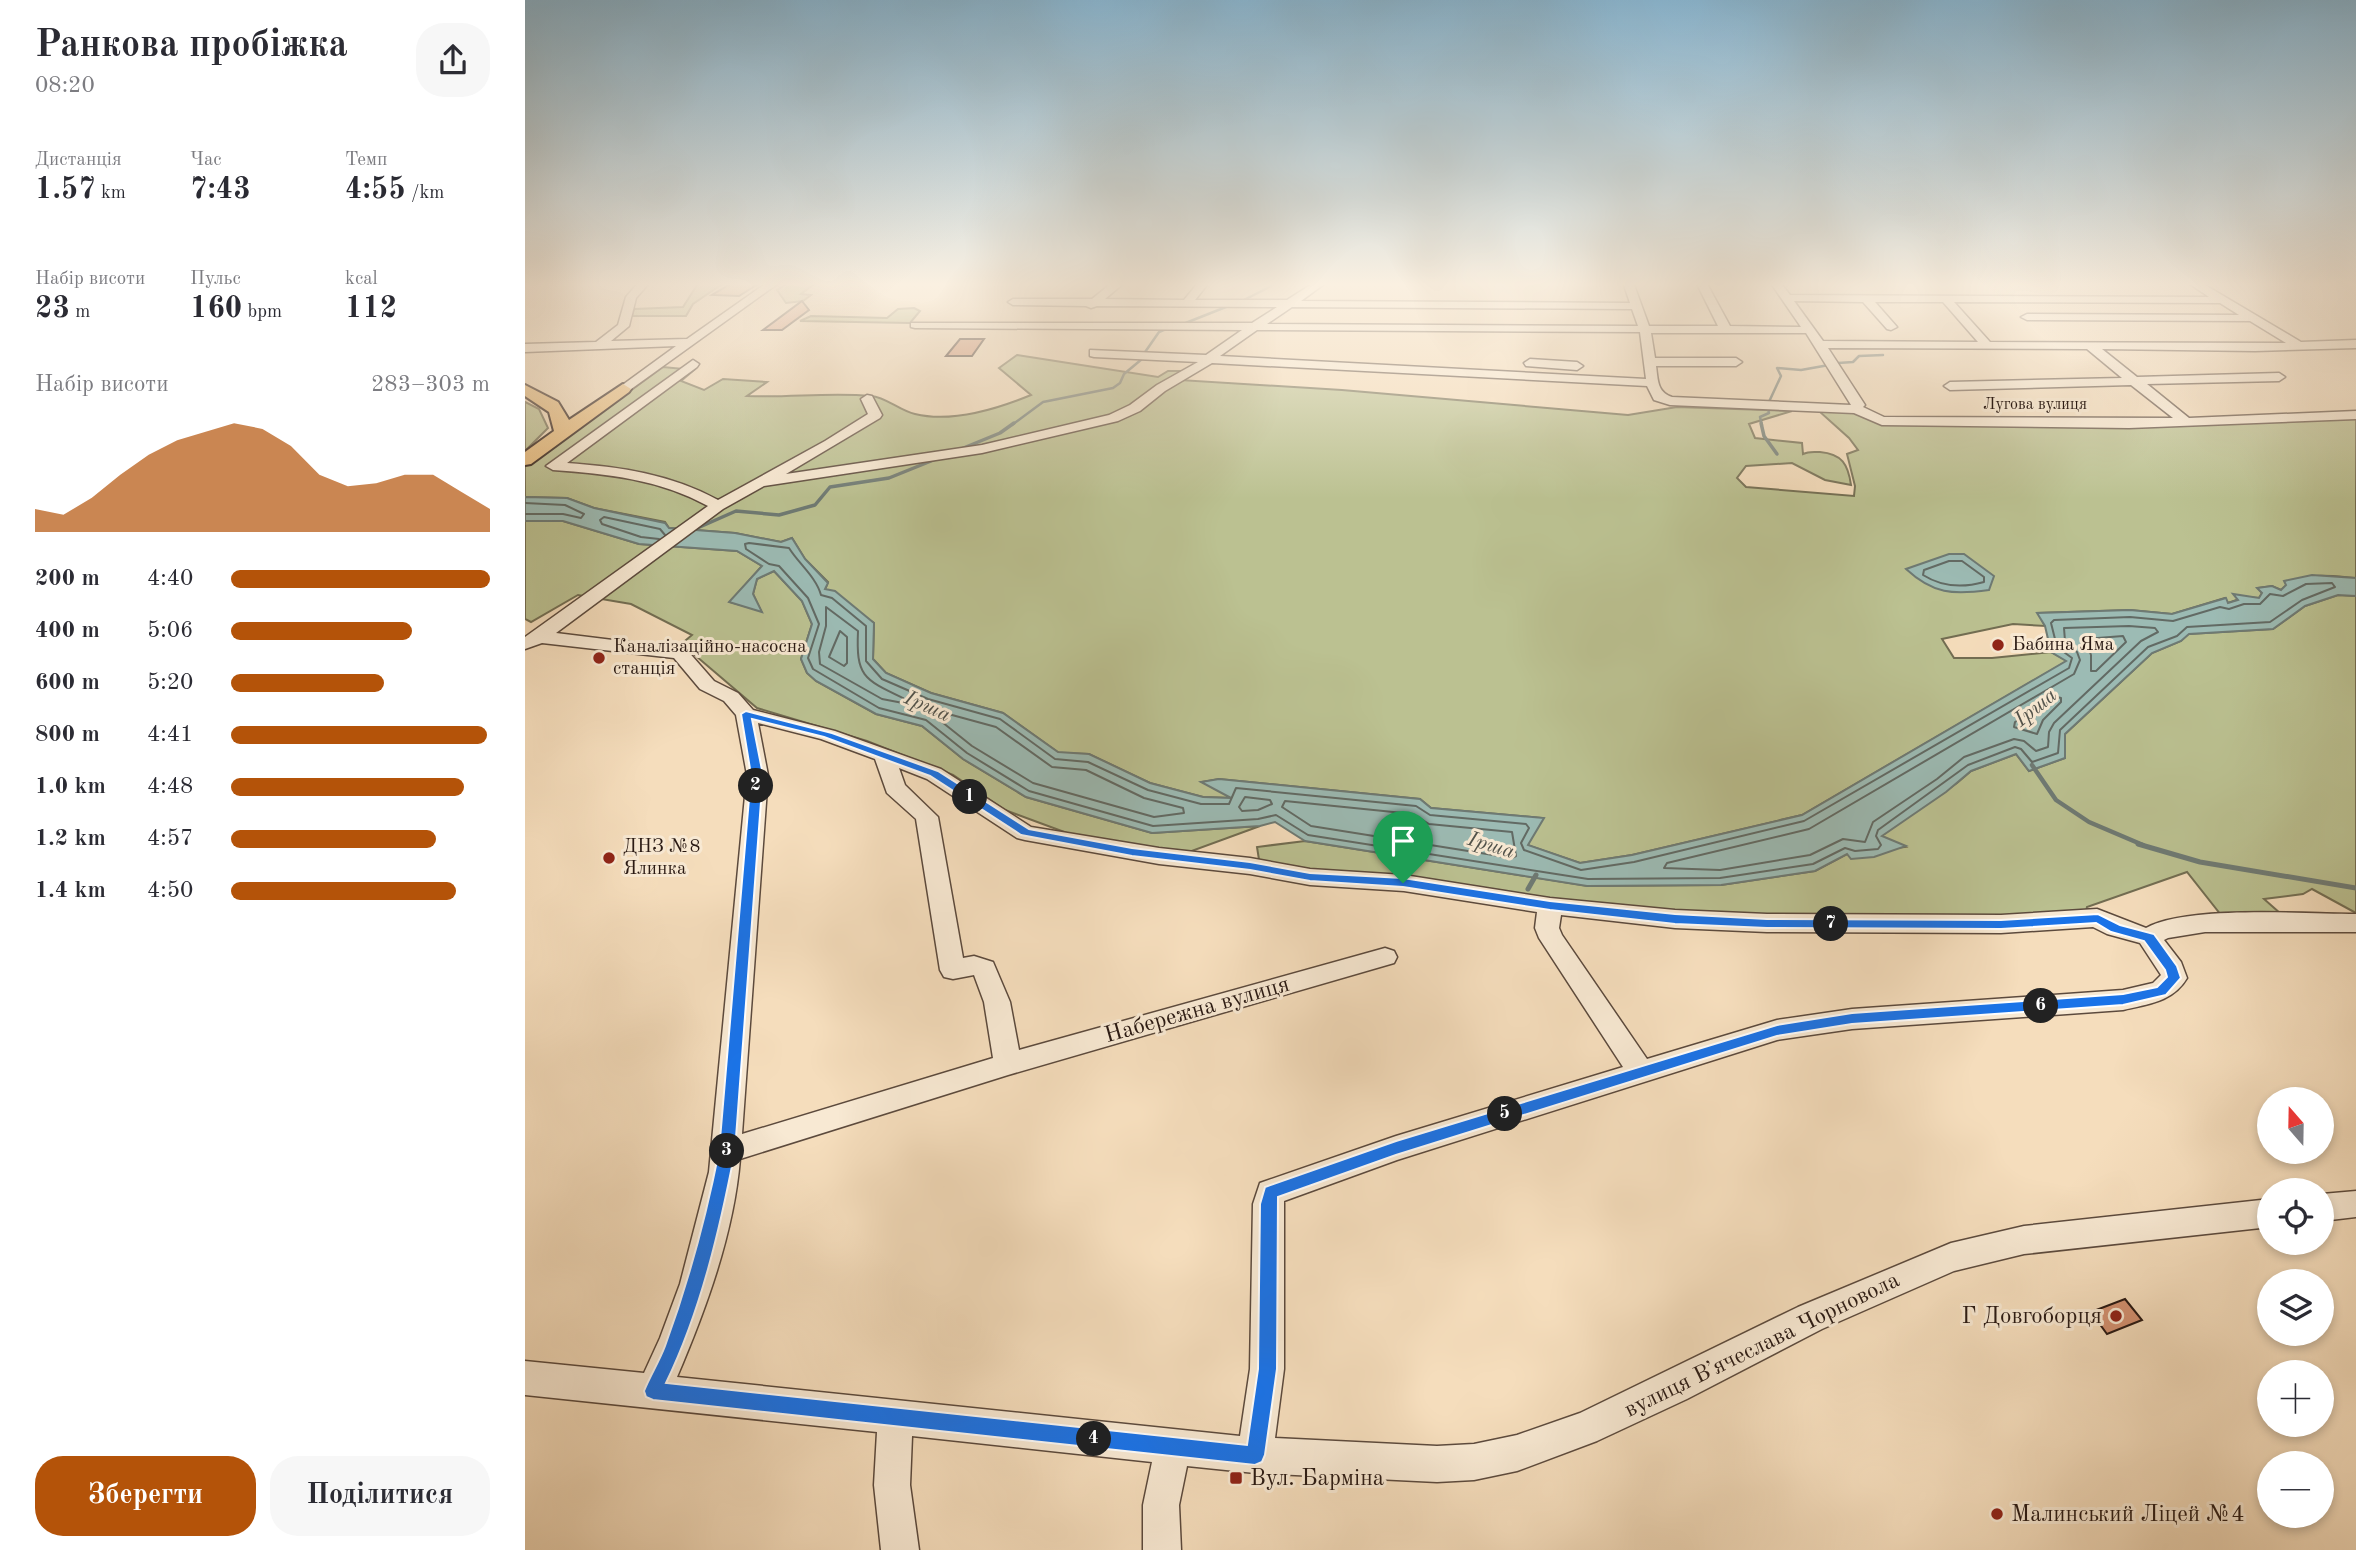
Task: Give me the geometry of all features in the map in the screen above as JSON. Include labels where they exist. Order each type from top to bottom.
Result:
[{"type":"main road","points":[[525,390],[546,401],[572,404],[623,388]]},
{"type":"main road","points":[[525,459],[623,388]]},
{"type":"main road","points":[[563,432],[572,404]]},
{"type":"street","points":[[623,388],[671,354]]},
{"type":"street","points":[[1116,354],[1207,360],[1651,371],[1736,362]]},
{"type":"street","points":[[758,483],[982,449],[1104,420],[1135,408],[1161,388],[1192,372],[1215,354]]},
{"type":"street","points":[[1649,354],[1651,371]]},
{"type":"street","points":[[1826,354],[1853,396],[1858,406],[1856,409]]},
{"type":"street","points":[[2101,354],[2184,420]]},
{"type":"street","points":[[660,362],[693,364],[553,466],[629,472],[668,481],[690,489],[718,506]]},
{"type":"street","points":[[1530,363],[1651,371]]},
{"type":"street","name":"Лугова вулиця","points":[[1651,371],[1655,394],[1663,399],[1715,404],[1856,409],[1879,420],[1906,423],[2119,425],[2173,423],[2184,420],[2356,415]]},
{"type":"street","points":[[1950,386],[2279,377]]},
{"type":"street","points":[[533,641],[718,506],[830,444],[875,415],[867,399]]},
{"type":"street","points":[[533,641],[680,653],[707,685],[731,697],[746,714],[757,775],[727,1151],[716,1206],[681,1323],[672,1351],[653,1391]]},
{"type":"street","points":[[746,714],[828,735],[934,774],[1025,833],[1159,856],[1250,866],[1310,877],[1403,883],[1550,906],[1675,919],[1767,923],[2001,925],[2098,918],[2116,929],[2149,937],[2172,969],[2174,978],[2161,991],[2145,996],[1814,1024],[1777,1031],[1641,1072],[1271,1192],[1268,1204],[1268,1369],[1255,1455]]},
{"type":"street","points":[[884,755],[895,788],[927,817],[953,970],[974,965],[984,969],[997,1002],[1008,1064]]},
{"type":"street","points":[[1550,906],[1547,928],[1551,938],[1641,1072]]},
{"type":"street","points":[[2149,937],[2162,930],[2205,923],[2356,923]]},
{"type":"street","name":"Набережна вулиця","points":[[727,1151],[1008,1064],[1385,957]]},
{"type":"street","points":[[2334,1207],[2356,1204]]},
{"type":"street","name":"вулиця Вʼячеслава Чорновола","points":[[525,1378],[1255,1455],[1437,1464],[1474,1462],[1517,1454],[1625,1411],[1810,1318],[1951,1257],[2024,1240],[2257,1214]]},
{"type":"street","points":[[895,1418],[892,1485],[900,1550]]},
{"type":"street","points":[[1161,1550],[1161,1504],[1173,1447]]},
{"type":"green space","points":[[1017,355],[1158,377],[1168,371],[1192,371],[1179,380],[1342,390],[1628,415],[1677,407],[1792,411],[1749,424],[1755,438],[1802,443],[1803,454],[1820,452],[1834,455],[1846,466],[1851,485],[1825,480],[1792,463],[1746,466],[1737,478],[1746,487],[1854,496],[1855,486],[1847,454],[1858,450],[1849,438],[1820,412],[1851,411],[1883,423],[2356,416],[2356,578],[2306,577],[2297,579],[2281,590],[2272,586],[2258,588],[2262,593],[2259,598],[2245,597],[2228,603],[2225,598],[2172,614],[2130,610],[2038,613],[2045,626],[2013,624],[1942,639],[1954,658],[1992,658],[2051,652],[2067,661],[1802,815],[1632,855],[1580,863],[1527,845],[1543,818],[1431,808],[1420,799],[1219,779],[1202,782],[1233,798],[1203,797],[1150,783],[1089,754],[1059,753],[1003,713],[931,693],[886,673],[873,659],[874,623],[825,590],[828,582],[805,559],[792,538],[781,542],[735,533],[669,528],[665,522],[594,508],[567,498],[525,497],[525,464],[566,438],[663,367],[694,370],[681,381],[704,390],[723,379],[767,382],[747,396],[871,396],[915,414],[944,417],[989,410],[1031,395],[999,368]]},
{"type":"green space","points":[[525,402],[539,409],[548,428],[525,451]]},
{"type":"green space","points":[[525,521],[563,521],[639,544],[737,551],[762,566],[730,602],[761,611],[753,594],[757,579],[774,571],[802,601],[812,624],[801,659],[807,673],[816,681],[876,714],[922,726],[963,759],[1026,797],[1152,833],[1260,826],[1189,852],[1086,840],[1005,810],[953,775],[867,741],[757,708],[689,650],[679,646],[692,635],[631,604],[578,595],[531,622],[525,619]]},
{"type":"green space","points":[[2338,595],[2356,596],[2356,913],[2312,889],[2303,894],[2264,899],[2289,921],[2225,920],[2187,872],[2087,907],[2084,921],[1725,918],[1260,866],[1257,847],[1305,841],[1588,886],[1721,885],[1815,871],[1847,854],[1905,847],[1881,836],[1971,771],[2016,754],[2029,771],[2065,758],[2065,734],[2152,653],[2181,641],[2188,634],[2273,629],[2305,606]]},
{"type":"water","name":"Ірша","points":[[525,497],[567,498],[594,508],[665,523],[669,528],[735,533],[781,542],[792,538],[805,559],[828,583],[825,589],[835,591],[874,623],[873,659],[886,673],[931,693],[1003,713],[1058,752],[1089,754],[1150,783],[1203,797],[1231,798],[1201,782],[1219,779],[1420,799],[1431,808],[1544,818],[1528,845],[1580,863],[1632,855],[1802,815],[2066,661],[2051,652],[2045,626],[2037,613],[2130,610],[2172,614],[2226,598],[2228,603],[2238,600],[2233,594],[2259,598],[2262,593],[2257,588],[2272,586],[2281,590],[2286,585],[2284,581],[2312,575],[2356,578],[2356,596],[2338,595],[2305,606],[2273,629],[2189,634],[2181,641],[2152,653],[2065,734],[2065,758],[2029,771],[2016,754],[1971,771],[1946,792],[1882,836],[1906,846],[1874,857],[1851,859],[1847,854],[1815,871],[1721,885],[1587,886],[1305,841],[1275,822],[1260,826],[1152,833],[1026,797],[963,759],[922,726],[876,714],[816,681],[807,673],[801,659],[812,624],[802,601],[774,571],[757,579],[753,594],[762,612],[729,602],[762,566],[737,551],[639,544],[563,521],[525,521]]},
{"type":"water","points":[[1949,554],[1964,554],[1994,576],[1989,590],[1944,591],[1925,584],[1906,569]]},
{"type":"building","points":[[947,354],[973,354],[972,356],[946,356]]},
{"type":"building","name":"Г Довгоборця","points":[[2125,1299],[2142,1320],[2107,1334],[2091,1312]]},
{"type":"waterway","points":[[1838,363],[1853,362],[1859,356],[1883,355]]},
{"type":"waterway","points":[[1012,425],[1043,402],[1113,388],[1120,383],[1124,374],[1142,359]]},
{"type":"waterway","points":[[1768,404],[1781,376],[1777,368],[1801,370],[1829,365]]},
{"type":"waterway","points":[[1762,425],[1760,417],[1769,413],[1768,409]]},
{"type":"waterway","points":[[961,449],[1000,433],[1014,423]]},
{"type":"waterway","points":[[1761,423],[1764,436],[1777,454]]},
{"type":"waterway","points":[[693,530],[736,511],[779,515],[815,505],[830,487],[889,478],[936,459]]},
{"type":"waterway","points":[[2032,765],[2056,800],[2089,822],[2143,845]]},
{"type":"waterway","points":[[2138,844],[2200,862],[2356,888]]},
{"type":"waterway","points":[[1528,889],[1536,875]]},
{"type":"place","name":"Бабина Яма","points":[[1998,645]]},
{"type":"place","name":"Каналізаційно-насосна станція","points":[[599,658]]},
{"type":"place","name":"ДНЗ №8 Ялинка","points":[[609,858]]},
{"type":"place","name":"Г Довгоборця","points":[[2116,1316]]},
{"type":"place","name":"Вул. Барміна","points":[[1236,1478]]},
{"type":"place","name":"Малинський Ліцей №4","points":[[1997,1514]]},
{"type":"route","points":[[746,714],[828,735],[934,774],[1025,833],[1132,852],[1250,866],[1310,877],[1403,883],[1550,906],[1675,919],[1767,923],[2001,925],[2098,918],[2116,929],[2149,937],[2172,969],[2174,978],[2171,984],[2161,991],[2123,1000],[1852,1019],[1777,1031],[1396,1148],[1271,1192],[1268,1204],[1268,1369],[1255,1455],[653,1391],[672,1351],[693,1286],[716,1206],[727,1151],[757,775],[746,714]]}]
